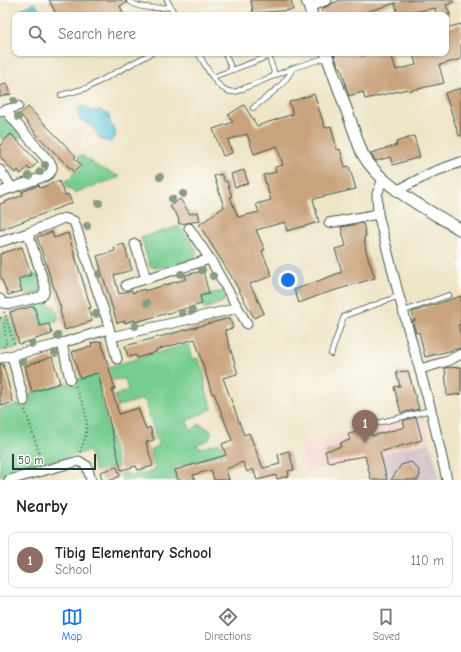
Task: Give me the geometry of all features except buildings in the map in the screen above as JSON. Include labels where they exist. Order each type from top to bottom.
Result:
[{"type":"street","points":[[310,7],[327,0]]},
{"type":"street","points":[[327,56],[362,153],[370,165],[383,179],[398,190],[461,230]]},
{"type":"street","points":[[0,192],[46,176],[51,172],[52,168],[51,164],[3,112],[18,106]]},
{"type":"street","points":[[398,190],[433,172],[461,162]]},
{"type":"street","points":[[0,170],[12,188]]},
{"type":"street","points":[[383,179],[378,194],[378,214],[431,410],[447,480]]},
{"type":"street","points":[[329,223],[378,214]]},
{"type":"street","points":[[0,242],[28,233],[64,218],[74,220],[110,333],[117,360]]},
{"type":"street","points":[[189,228],[210,259],[247,324]]},
{"type":"street","points":[[2,301],[10,304],[40,297],[44,293],[45,286],[28,233]]},
{"type":"street","points":[[136,244],[146,278]]},
{"type":"street","points":[[126,285],[210,259]]},
{"type":"street","points":[[24,401],[9,356],[62,343],[238,308]]},
{"type":"street","points":[[62,343],[70,380]]},
{"type":"street","points":[[420,369],[448,361],[461,354]]},
{"type":"street","points":[[9,480],[40,475],[79,462],[87,466],[91,480]]},
{"type":"lane","points":[[167,0],[173,12]]},
{"type":"lane","points":[[129,1],[137,7],[150,9],[171,8]]},
{"type":"lane","points":[[61,95],[87,88],[146,56]]},
{"type":"lane","points":[[200,56],[221,88],[227,93],[235,92],[324,56]]},
{"type":"lane","points":[[226,56],[232,70]]},
{"type":"lane","points":[[213,77],[269,57],[275,75]]},
{"type":"lane","points":[[252,108],[282,84],[289,77],[293,68]]},
{"type":"lane","points":[[404,311],[449,295]]},
{"type":"lane","points":[[331,354],[344,316],[399,296]]},
{"type":"lane","points":[[369,425],[431,410]]},
{"type":"path","points":[[2,301],[9,356]]},
{"type":"path","points":[[4,315],[6,343],[4,346],[9,356]]},
{"type":"path","points":[[70,380],[85,409],[87,419],[87,435],[79,462]]},
{"type":"path","points":[[24,401],[40,475]]},
{"type":"shaded area","points":[[423,415],[430,442],[306,472],[300,445]]},
{"type":"shaded area","points":[[430,442],[440,480],[370,480],[365,458]]},
{"type":"green space","points":[[0,118],[7,120],[22,136],[17,139],[11,133],[3,140],[0,137]]},
{"type":"green space","points":[[78,156],[83,156],[95,165],[120,177],[74,193],[71,188],[68,189],[65,181],[72,178],[72,175],[83,165],[78,159]]},
{"type":"green space","points":[[179,226],[196,249],[196,256],[187,261],[166,267],[150,266],[141,238]]},
{"type":"green space","points":[[38,274],[41,285],[40,291],[25,296],[20,279]]},
{"type":"green space","points":[[223,291],[226,296],[223,302],[204,309],[200,296]]},
{"type":"green space","points":[[46,300],[48,306],[55,306],[59,320],[15,332],[19,347],[0,351],[0,316],[5,317],[9,315],[12,325],[30,319],[30,321],[39,319],[35,304]]},
{"type":"green space","points":[[188,344],[192,359],[198,358],[205,378],[205,387],[212,409],[189,419],[187,422],[191,431],[199,424],[212,431],[209,440],[198,444],[198,448],[220,444],[224,453],[174,468],[177,480],[122,480],[121,475],[123,472],[131,476],[139,473],[145,474],[155,469],[150,450],[159,446],[144,399],[118,406],[115,396],[128,390],[125,379],[111,380],[98,386],[118,467],[95,471],[89,451],[0,476],[0,409],[20,404],[22,408],[25,407],[31,403],[29,394],[66,383],[73,385],[77,380],[95,375],[94,371]]},
{"type":"water","points":[[35,3],[40,12],[21,12],[20,10]]},
{"type":"water","points":[[82,106],[93,111],[100,110],[109,115],[110,124],[116,130],[115,138],[110,142],[102,140],[91,126],[81,120],[78,110]]},
{"type":"place","name":"Tibig Elementary School","points":[[365,443]]}]
